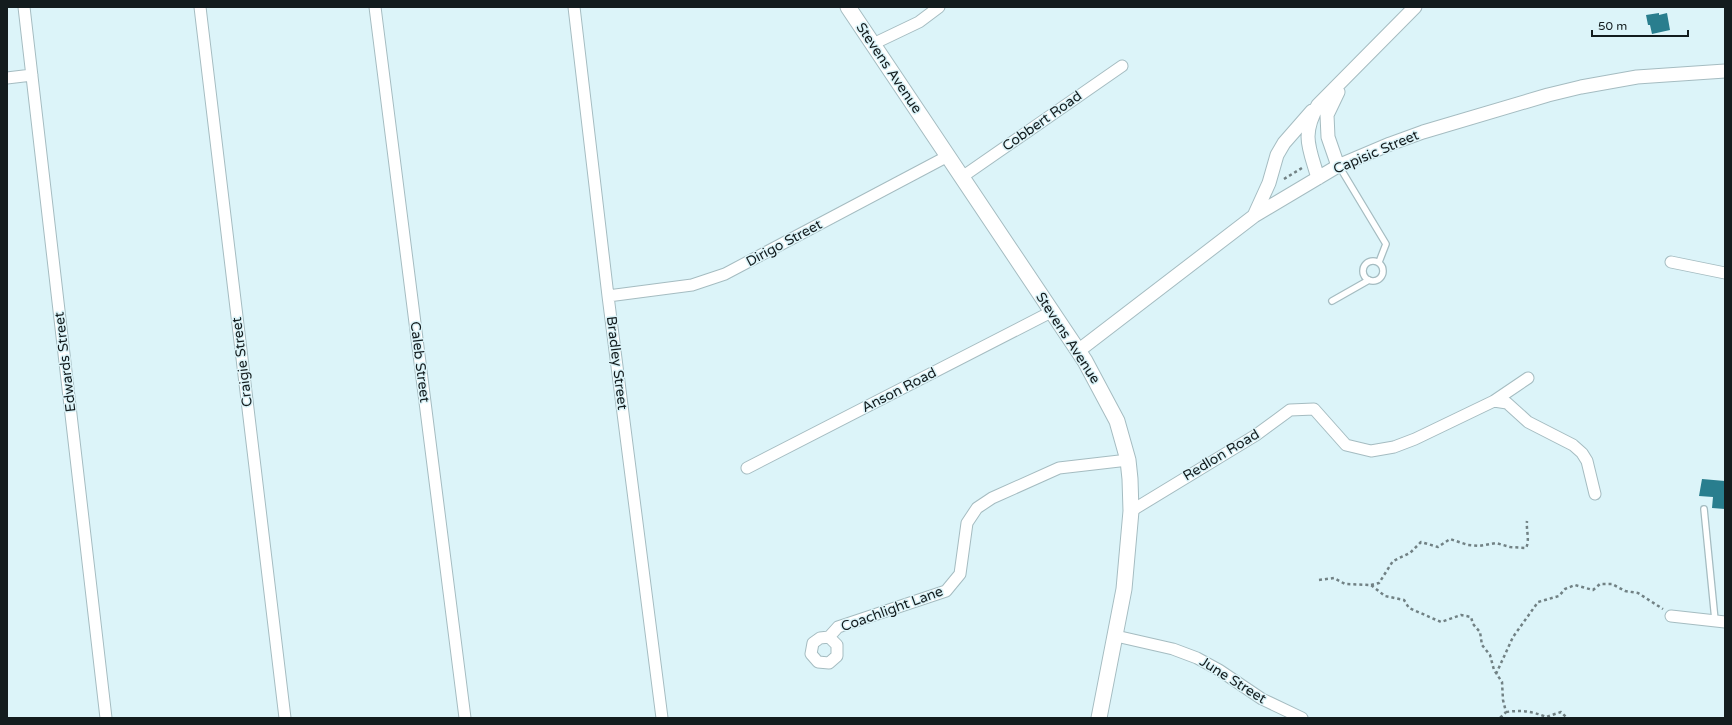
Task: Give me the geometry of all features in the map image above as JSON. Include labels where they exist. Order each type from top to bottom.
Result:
[{"type":"main road","name":"Stevens Avenue","points":[[848,7],[1050,312],[1078,351],[1096,380],[1117,421],[1128,460],[1131,511],[1124,589],[1099,718]]},
{"type":"street","name":"Edwards Street","points":[[24,7],[106,718]]},
{"type":"street","name":"Craigie Street","points":[[200,7],[285,718]]},
{"type":"street","name":"Caleb Street","points":[[375,7],[466,718]]},
{"type":"street","name":"Bradley Street","points":[[574,7],[608,296],[662,718]]},
{"type":"street","points":[[873,44],[919,22],[939,7]]},
{"type":"street","points":[[1254,216],[1269,183],[1278,155],[1284,143],[1301,122],[1415,7]]},
{"type":"street","name":"Cobbert Road","points":[[962,177],[1122,66]]},
{"type":"street","name":"Capisic Street","points":[[1078,351],[1254,216],[1338,166],[1423,132],[1548,94],[1637,77],[1725,71]]},
{"type":"street","points":[[7,78],[32,75]]},
{"type":"street","points":[[1338,166],[1328,137],[1327,115],[1346,78]]},
{"type":"street","points":[[1318,105],[1310,119],[1307,133],[1309,148],[1318,178]]},
{"type":"street","name":"Dirigo Street","points":[[608,296],[692,285],[725,274],[948,156]]},
{"type":"street","points":[[1671,262],[1725,273]]},
{"type":"street","name":"Anson Road","points":[[747,468],[1050,312]]},
{"type":"street","points":[[1494,401],[1528,378]]},
{"type":"street","points":[[1494,401],[1507,403],[1528,422],[1573,445],[1582,453],[1587,461],[1595,494]]},
{"type":"street","name":"Redlon Road","points":[[1131,511],[1256,435],[1290,410],[1314,409],[1346,444],[1371,451],[1394,447],[1414,439],[1494,401]]},
{"type":"street","name":"Coachlight Lane","points":[[829,637],[836,628],[841,625],[937,596],[946,591],[960,574],[967,523],[977,508],[992,498],[1059,468],[1128,460]]},
{"type":"street","points":[[1671,616],[1720,621]]},
{"type":"street","name":"June Street","points":[[1116,636],[1173,649],[1197,658],[1219,670],[1262,699],[1302,718]]},
{"type":"lane","points":[[1332,301],[1368,280],[1376,281],[1382,277],[1383,268],[1380,262],[1386,244],[1338,166]]},
{"type":"lane","points":[[1368,280],[1363,272],[1364,265],[1373,260],[1380,262]]},
{"type":"lane","points":[[1704,509],[1720,621]]},
{"type":"path","points":[[1283,179],[1308,165]]},
{"type":"path","points":[[1319,580],[1334,578],[1345,584],[1371,585],[1379,583],[1393,561],[1410,553],[1421,542],[1438,546],[1450,539],[1468,545],[1479,546],[1496,542],[1510,547],[1526,548],[1528,543],[1526,530],[1527,521]]},
{"type":"path","points":[[1496,674],[1513,637],[1538,602],[1559,596],[1565,589],[1575,585],[1593,590],[1600,584],[1612,584],[1626,591],[1638,593],[1655,603],[1671,616]]},
{"type":"path","points":[[1371,585],[1385,596],[1404,600],[1408,608],[1441,622],[1461,615],[1471,617],[1473,624],[1480,632],[1482,645],[1490,655],[1496,674],[1502,682],[1503,700],[1506,712]]},
{"type":"path","points":[[1500,718],[1506,712],[1520,710],[1536,713],[1546,717],[1561,712],[1567,718]]},
{"type":"building","points":[[1659,13],[1659,15],[1667,13],[1670,30],[1652,34],[1646,15]]},
{"type":"building","points":[[1702,479],[1725,481],[1725,509],[1712,508],[1713,497],[1699,496]]}]
